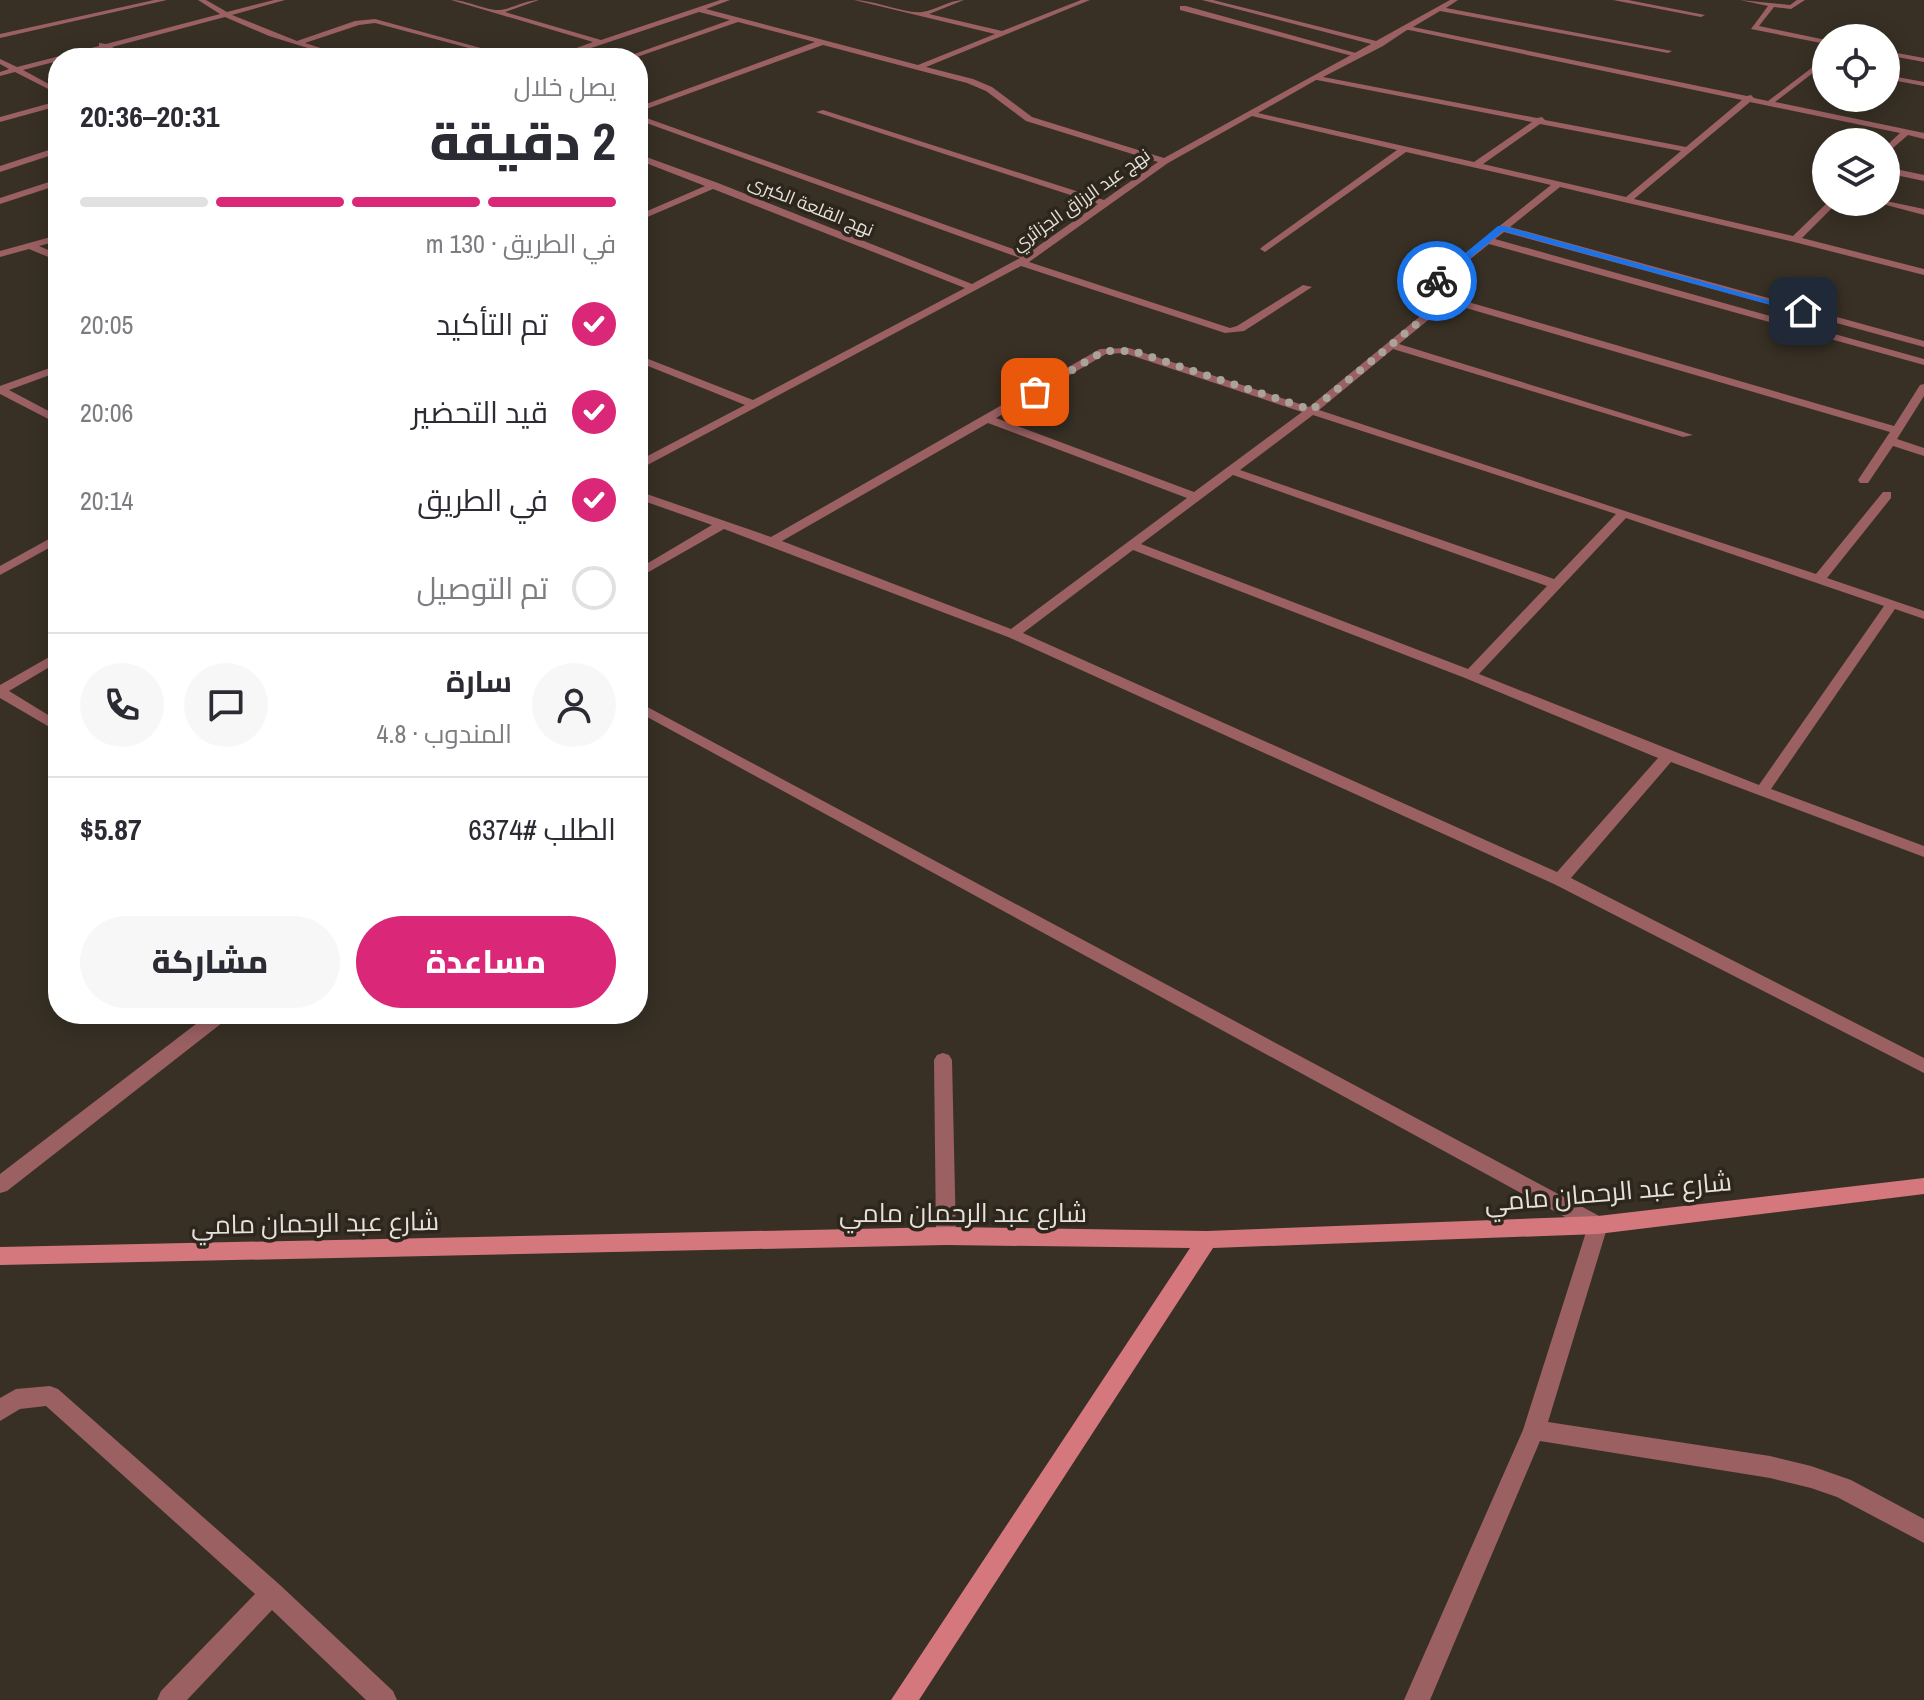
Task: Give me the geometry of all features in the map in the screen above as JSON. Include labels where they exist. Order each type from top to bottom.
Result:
[{"type":"street","points":[[0,36],[164,0]]},
{"type":"street","points":[[201,0],[223,15],[314,48]]},
{"type":"street","points":[[91,48],[282,0]]},
{"type":"street","points":[[454,0],[601,42]]},
{"type":"street","points":[[497,12],[536,0]]},
{"type":"street","points":[[710,0],[723,1]]},
{"type":"street","points":[[857,0],[1004,34]]},
{"type":"street","points":[[921,15],[961,0]]},
{"type":"street","points":[[920,67],[1087,0]]},
{"type":"street","points":[[1205,0],[1380,44]]},
{"type":"street","name":"نهج عبد الرزاق الجزائري","points":[[648,460],[1024,260],[1165,161],[1409,28],[1452,0]]},
{"type":"street","points":[[1616,0],[1701,15]]},
{"type":"street","points":[[1743,0],[1791,7],[1802,0]]},
{"type":"street","points":[[585,48],[723,1]]},
{"type":"street","points":[[1772,5],[1754,27],[1812,39]]},
{"type":"street","points":[[1183,8],[1359,55]]},
{"type":"street","points":[[1439,9],[1668,51]]},
{"type":"street","points":[[700,10],[980,84],[1029,119],[1165,161]]},
{"type":"street","points":[[648,51],[737,20]]},
{"type":"street","points":[[297,43],[358,23],[375,21],[476,48]]},
{"type":"street","points":[[1409,28],[1751,97],[1924,136]]},
{"type":"street","points":[[648,106],[823,42]]},
{"type":"street","points":[[102,45],[109,48]]},
{"type":"street","points":[[1900,56],[1924,60]]},
{"type":"street","points":[[0,74],[48,60]]},
{"type":"street","points":[[0,61],[48,87]]},
{"type":"street","points":[[1771,102],[1812,72]]},
{"type":"street","points":[[1317,78],[1542,119],[1687,150]]},
{"type":"street","points":[[1900,80],[1924,84]]},
{"type":"street","points":[[1628,200],[1751,97]]},
{"type":"street","points":[[0,120],[48,106]]},
{"type":"street","points":[[820,112],[1103,203]]},
{"type":"street","points":[[1249,113],[1795,239],[1924,272]]},
{"type":"street","points":[[1475,166],[1542,119]]},
{"type":"street","points":[[648,121],[1024,260],[1229,331],[1240,329],[1307,287]]},
{"type":"street","points":[[1900,138],[1906,132]]},
{"type":"street","points":[[1265,249],[1404,149]]},
{"type":"street","points":[[0,169],[48,153]]},
{"type":"street","name":"نهج القلعة الكبرى","points":[[648,161],[972,287]]},
{"type":"street","points":[[1900,173],[1924,178]]},
{"type":"street","points":[[0,201],[48,185]]},
{"type":"street","points":[[648,214],[715,185]]},
{"type":"street","points":[[1557,185],[1428,288],[1432,294],[1894,436],[1924,452]]},
{"type":"street","points":[[1900,207],[1924,212]]},
{"type":"street","points":[[1795,239],[1819,216]]},
{"type":"street","points":[[1501,228],[1924,344]]},
{"type":"street","points":[[1487,240],[1924,362]]},
{"type":"street","points":[[0,254],[48,241]]},
{"type":"street","points":[[32,247],[48,254]]},
{"type":"street","points":[[1013,634],[1312,410],[1447,299]]},
{"type":"street","points":[[1391,345],[1687,435]]},
{"type":"street","points":[[772,542],[1104,351],[1133,351],[1924,615]]},
{"type":"street","points":[[648,362],[751,403]]},
{"type":"street","points":[[0,390],[48,372]]},
{"type":"street","points":[[1864,480],[1924,387]]},
{"type":"street","points":[[0,390],[48,416]]},
{"type":"street","points":[[988,419],[1196,497]]},
{"type":"street","points":[[1230,470],[1554,584]]},
{"type":"street","points":[[1818,580],[1887,495]]},
{"type":"street","points":[[648,499],[772,542],[1013,634],[1560,880],[1924,1066]]},
{"type":"street","points":[[1470,675],[1624,513]]},
{"type":"street","points":[[648,568],[722,525]]},
{"type":"street","points":[[0,571],[48,544]]},
{"type":"street","points":[[1133,546],[1470,675],[1668,756],[1924,852]]},
{"type":"street","points":[[1763,790],[1891,605]]},
{"type":"street","points":[[48,662],[0,692],[48,721]]},
{"type":"street","points":[[648,711],[1598,1225],[1534,1430],[1417,1700]]},
{"type":"street","points":[[1560,880],[1668,756]]},
{"type":"street","points":[[0,1185],[208,1024]]},
{"type":"street","points":[[943,1060],[946,1236]]},
{"type":"street","name":"شارع عبد الرحمان مامي","points":[[0,1256],[946,1236],[1207,1240],[1598,1225],[1924,1186]]},
{"type":"street","points":[[904,1700],[1207,1240]]},
{"type":"street","points":[[0,1411],[16,1399],[50,1396],[272,1593],[384,1700]]},
{"type":"street","points":[[1534,1430],[1770,1467],[1811,1477],[1843,1488],[1924,1532]]},
{"type":"street","points":[[170,1700],[272,1593]]},
{"type":"way so far","points":[[1035,392],[1104,351],[1133,351],[1312,410],[1447,299],[1428,291],[1437,281]]},
{"type":"route","points":[[1437,281],[1501,228],[1803,311]]}]
